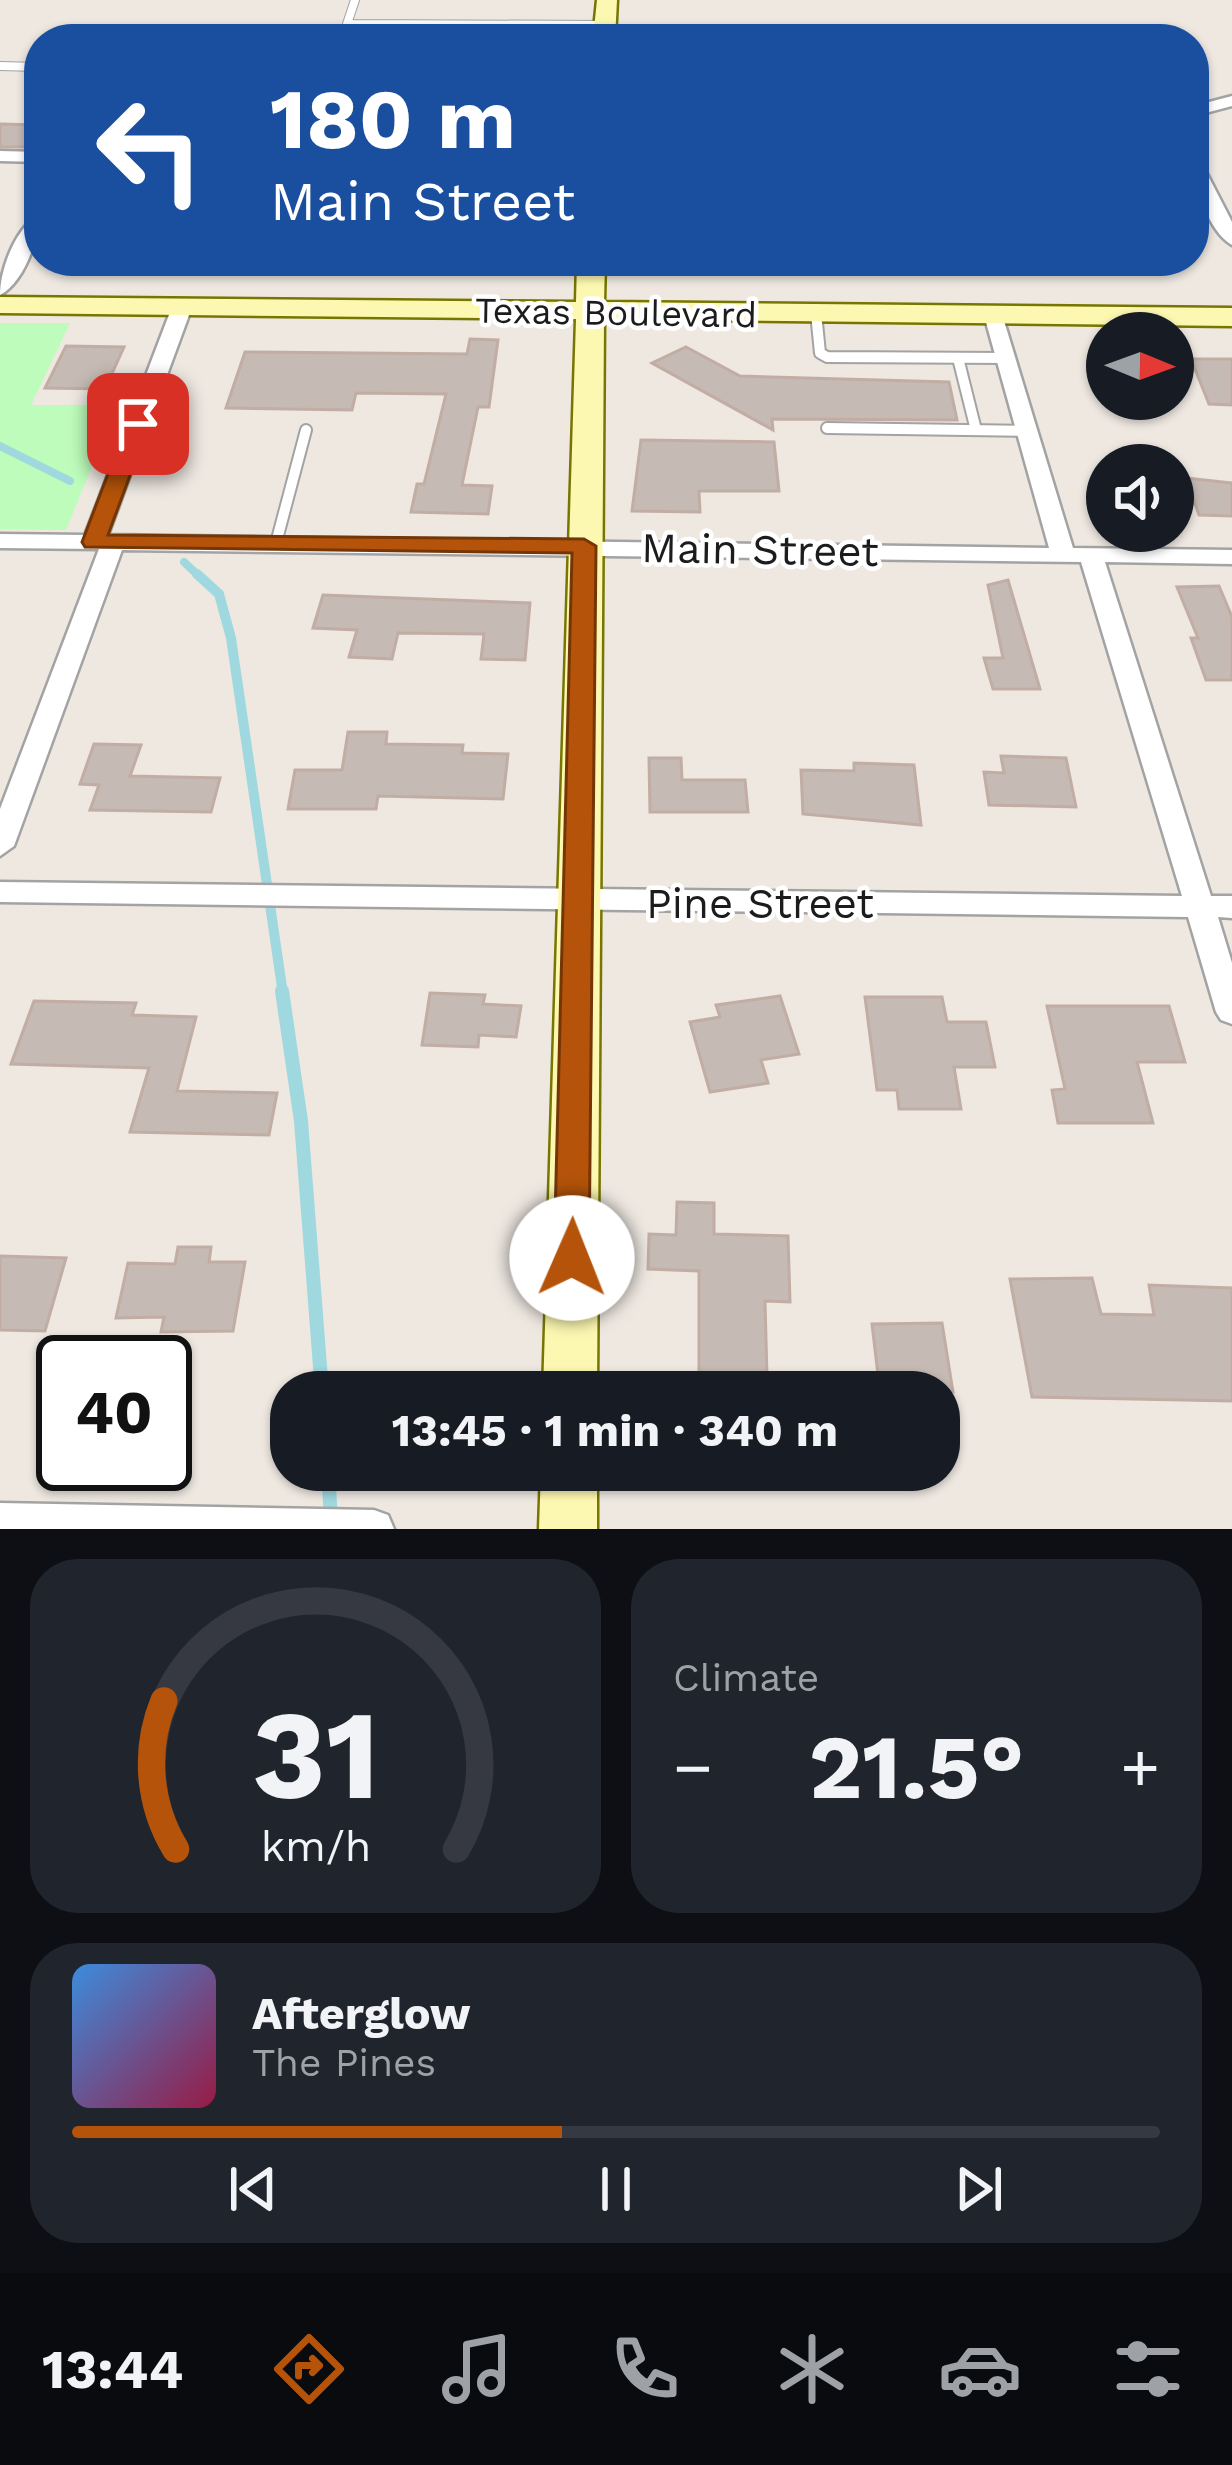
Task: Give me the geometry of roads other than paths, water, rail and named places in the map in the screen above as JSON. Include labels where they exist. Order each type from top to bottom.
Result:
[{"type":"street","points":[[1209,195],[1232,239]]},
{"type":"street","points":[[0,289],[24,247]]},
{"type":"street","points":[[570,1371],[590,276]]},
{"type":"street","name":"Texas Boulevard","points":[[0,305],[1232,317]]},
{"type":"street","points":[[0,846],[182,307]]},
{"type":"street","points":[[994,315],[1028,431],[1077,555],[1232,1012]]},
{"type":"street","name":"Main Street","points":[[0,541],[1232,557]]},
{"type":"street","name":"Pine Street","points":[[0,892],[1232,907]]},
{"type":"street","points":[[568,1529],[569,1491]]},
{"type":"street","points":[[0,1522],[374,1529]]},
{"type":"lane","points":[[355,0],[347,24],[394,24]]},
{"type":"lane","points":[[816,314],[820,353],[827,357],[1006,358]]},
{"type":"lane","points":[[958,358],[976,430]]},
{"type":"lane","points":[[827,428],[1028,431]]},
{"type":"lane","points":[[276,543],[306,430]]},
{"type":"waterway","points":[[0,446],[70,481]]},
{"type":"waterway","points":[[184,562],[200,577]]},
{"type":"waterway","points":[[197,574],[219,594],[231,638],[283,994]]},
{"type":"waterway","points":[[282,991],[301,1121],[320,1371]]},
{"type":"waterway","points":[[329,1491],[331,1520]]}]
